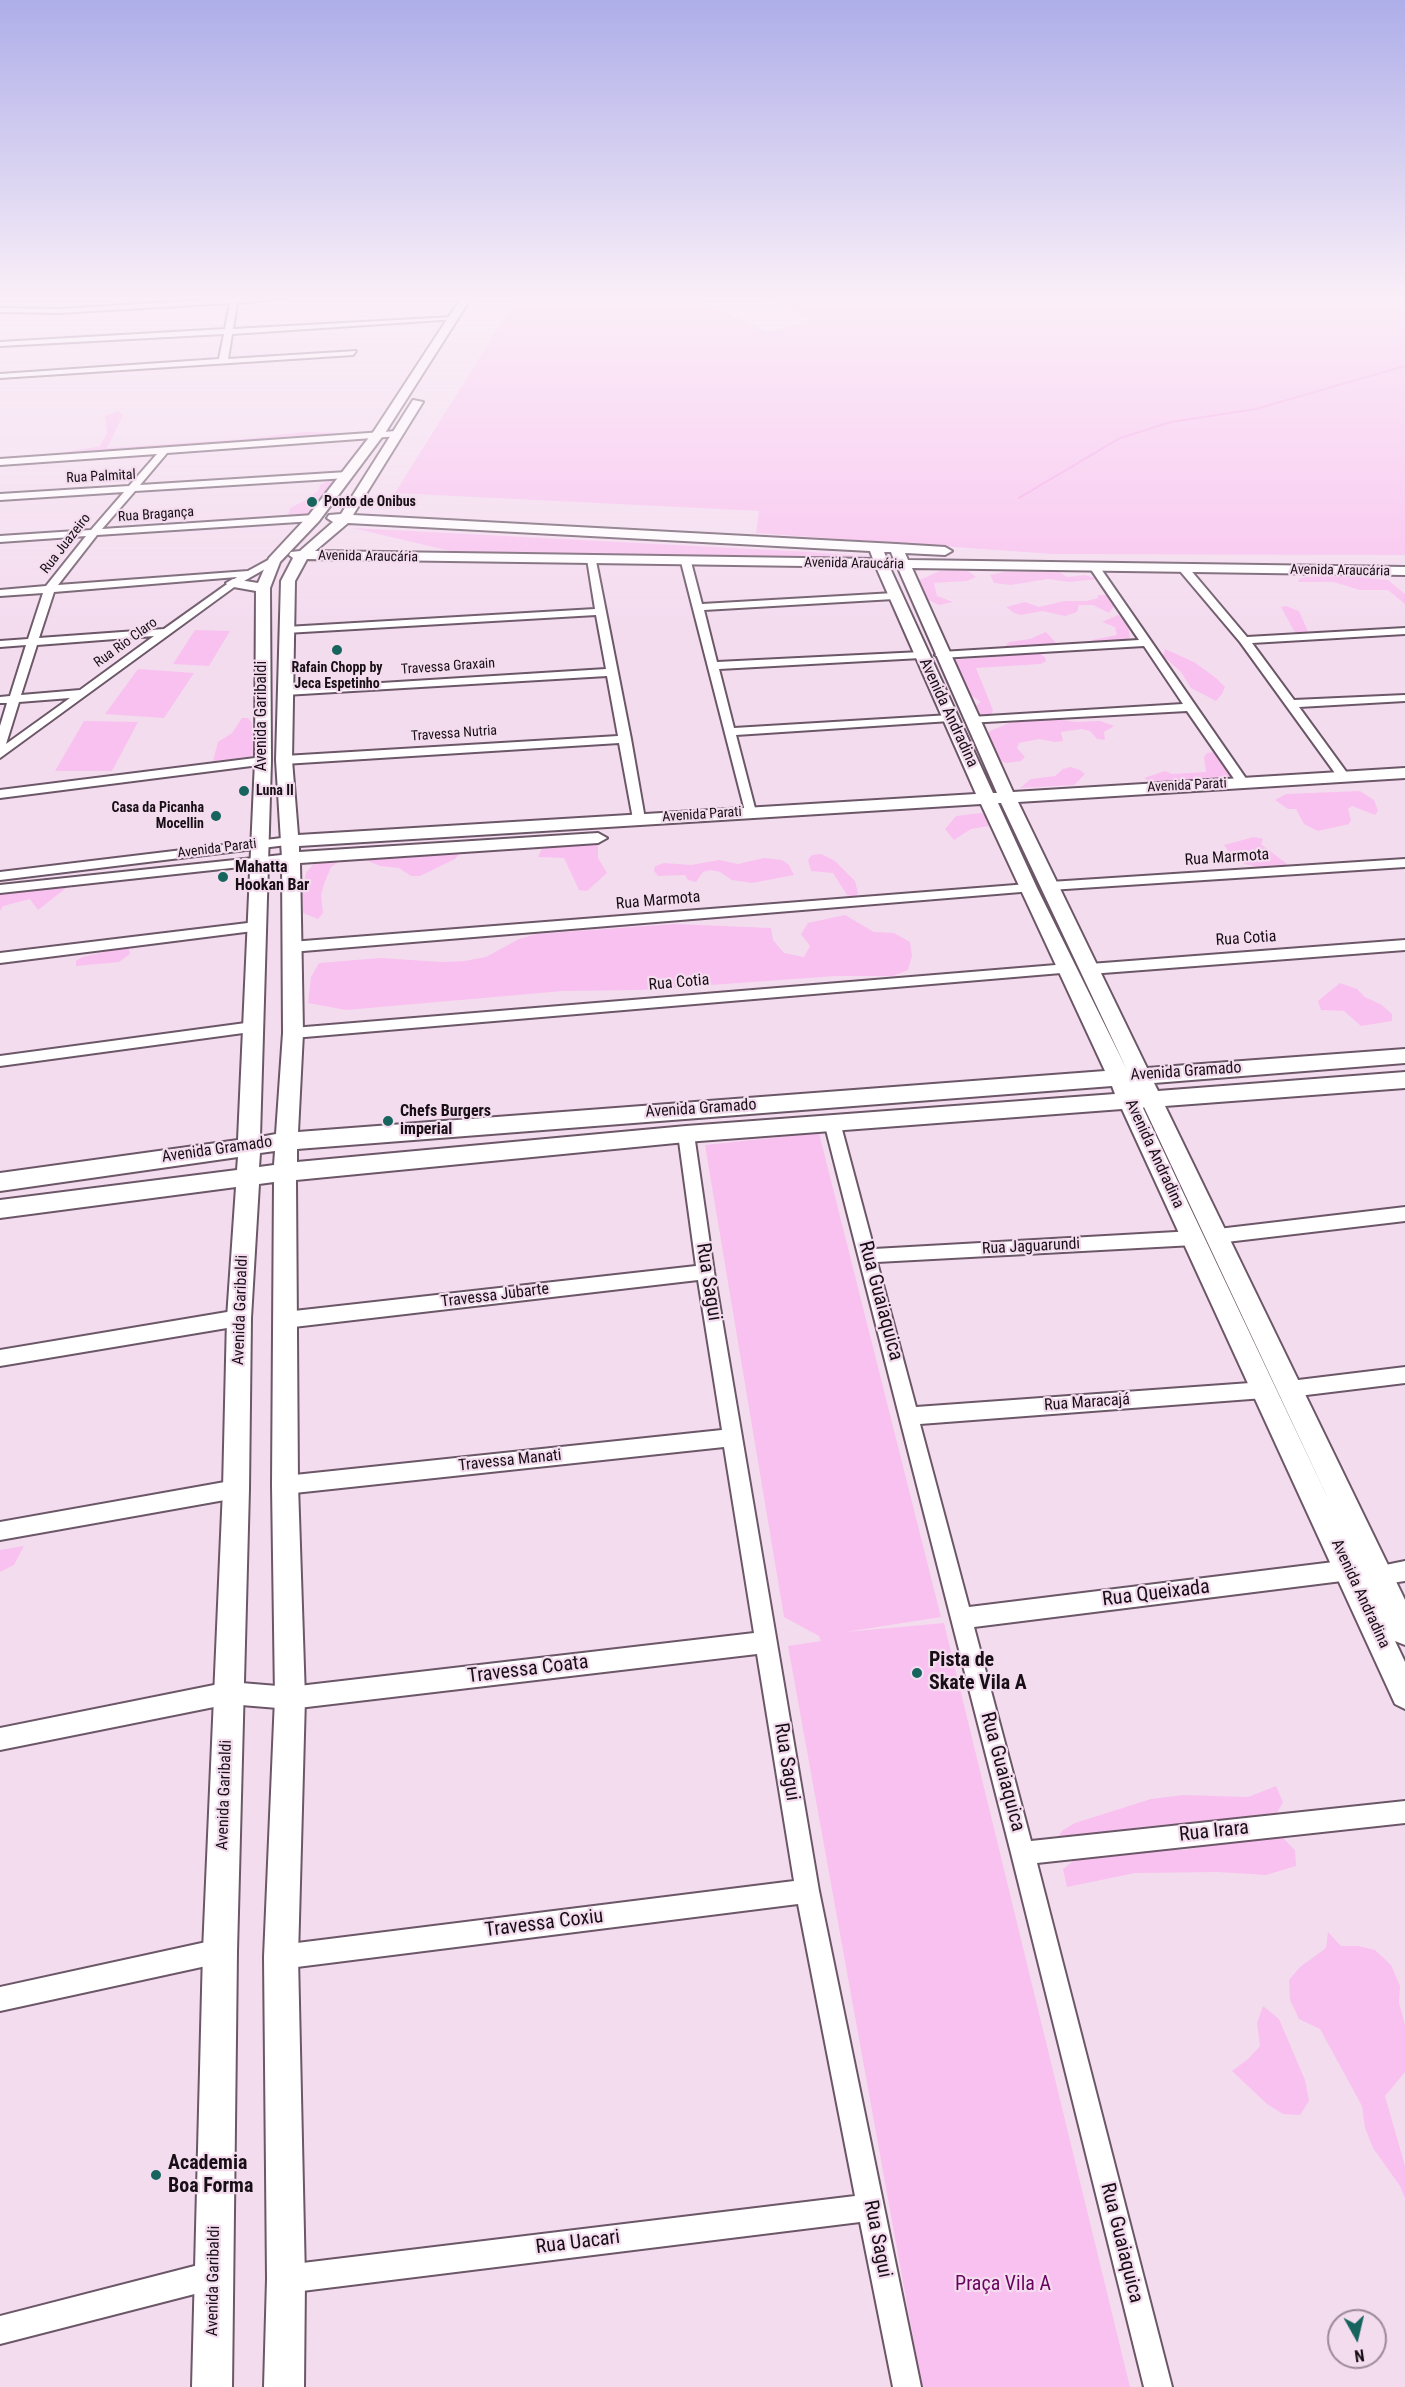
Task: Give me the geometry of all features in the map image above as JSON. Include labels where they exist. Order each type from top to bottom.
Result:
[{"type":"street","name":"Avenida Garibaldi","points":[[284,2387],[286,2279],[281,1957],[290,1698],[285,1485],[285,1172],[293,1033],[291,850],[274,760],[256,580],[287,556],[345,518],[388,434],[404,409]]},
{"type":"street","name":"Avenida Garibaldi","points":[[212,2387],[220,1951],[236,1489],[239,1318],[248,1177],[256,927],[261,852],[285,692],[287,556],[347,475],[388,434]]},
{"type":"street","points":[[0,462],[388,434]]},
{"type":"street","name":"Rua Juazeiro","points":[[0,744],[6,699],[32,641],[50,588],[165,450]]},
{"type":"street","name":"Rua Palmital","points":[[0,496],[347,475]]},
{"type":"street","name":"Avenida Araucária","points":[[314,518],[345,518],[1095,568],[1397,569]]},
{"type":"street","name":"Rua Bragança","points":[[0,539],[314,518]]},
{"type":"street","name":"Avenida Araucária","points":[[287,556],[591,561],[889,556],[1092,558],[1397,569]]},
{"type":"street","name":"Avenida Andradina","points":[[889,556],[894,596],[931,655]]},
{"type":"street","name":"Avenida Andradina","points":[[889,556],[960,720],[1000,803],[1050,886],[1090,969],[1129,1076],[1194,1238],[1350,1570],[1405,1694]]},
{"type":"street","points":[[591,561],[639,819]]},
{"type":"street","points":[[686,561],[750,812]]},
{"type":"street","points":[[1095,568],[1243,783]]},
{"type":"street","points":[[1184,569],[1244,640],[1293,704],[1344,777]]},
{"type":"street","points":[[0,593],[50,588],[256,580]]},
{"type":"street","points":[[233,583],[256,580]]},
{"type":"street","name":"Rua Rio Claro","points":[[0,754],[233,583],[256,580]]},
{"type":"street","points":[[696,607],[894,596]]},
{"type":"street","points":[[286,630],[599,612]]},
{"type":"street","points":[[1244,640],[1405,631]]},
{"type":"street","points":[[0,644],[166,632]]},
{"type":"street","points":[[713,666],[1146,643]]},
{"type":"street","name":"Travessa Graxain","points":[[285,692],[612,672]]},
{"type":"street","points":[[6,699],[84,693]]},
{"type":"street","points":[[1293,704],[1405,698]]},
{"type":"street","points":[[730,732],[1190,707]]},
{"type":"street","name":"Travessa Nutria","points":[[0,794],[274,760],[625,739]]},
{"type":"street","name":"Avenida Parati","points":[[0,876],[261,852],[1000,803],[1243,783],[1405,773]]},
{"type":"street","name":"Avenida Parati","points":[[291,850],[639,819],[750,812],[1405,785]]},
{"type":"street","name":"Avenida Andradina","points":[[1000,803],[1028,888],[1068,969],[1129,1076]]},
{"type":"street","name":"Avenida Parati","points":[[0,889],[261,852]]},
{"type":"street","name":"Rua Marmota","points":[[1050,886],[1405,863]]},
{"type":"street","name":"Rua Marmota","points":[[291,947],[1028,888]]},
{"type":"street","points":[[0,958],[256,927]]},
{"type":"street","name":"Rua Cotia","points":[[1090,969],[1405,945]]},
{"type":"street","name":"Rua Cotia","points":[[293,1033],[1068,969]]},
{"type":"street","points":[[0,1061],[253,1027]]},
{"type":"street","name":"Avenida Gramado","points":[[0,1182],[288,1141],[1405,1056]]},
{"type":"street","name":"Avenida Gramado","points":[[0,1209],[285,1172],[686,1134],[1405,1080]]},
{"type":"street","name":"Avenida Andradina","points":[[1139,1100],[1218,1236],[1405,1631]]},
{"type":"street","name":"Rua Guaiaquica","points":[[832,1122],[1023,1852],[1158,2387]]},
{"type":"street","name":"Rua Sagui","points":[[686,1134],[705,1272],[807,1891],[907,2387]]},
{"type":"street","points":[[1218,1236],[1405,1214]]},
{"type":"street","name":"Rua Jaguarundi","points":[[868,1256],[1194,1238]]},
{"type":"street","name":"Travessa Jubarte","points":[[285,1320],[705,1272]]},
{"type":"street","points":[[0,1358],[239,1318]]},
{"type":"street","points":[[1290,1389],[1405,1375]]},
{"type":"street","name":"Rua Maracajá","points":[[910,1416],[1264,1390]]},
{"type":"street","name":"Travessa Manati","points":[[285,1485],[734,1437]]},
{"type":"street","points":[[0,1530],[236,1489]]},
{"type":"street","name":"Rua Queixada","points":[[962,1618],[1350,1570]]},
{"type":"street","points":[[1378,1575],[1405,1571]]},
{"type":"street","name":"Travessa Coata","points":[[0,1738],[229,1693],[290,1698],[766,1642]]},
{"type":"street","name":"Rua Irara","points":[[1023,1852],[1405,1812]]},
{"type":"street","name":"Travessa Coxiu","points":[[281,1957],[807,1891]]},
{"type":"street","points":[[0,1999],[220,1951]]},
{"type":"street","name":"Rua Uacari","points":[[286,2279],[871,2207]]},
{"type":"street","points":[[0,2330],[214,2275]]},
{"type":"green space","points":[[447,409],[1405,409],[1405,555],[1053,554],[756,533],[759,511],[395,493]]},
{"type":"green space","points":[[118,411],[123,415],[107,448],[243,439],[303,432],[346,433],[240,443],[60,453],[100,446],[107,433],[105,416]]},
{"type":"green space","points":[[332,478],[337,479],[315,515],[284,519],[288,516],[290,508],[318,491],[320,485]]},
{"type":"green space","points":[[353,528],[875,557],[775,559],[459,553]]},
{"type":"green space","points":[[940,571],[968,571],[976,577],[967,581],[934,583],[937,596],[953,602],[939,605],[924,598],[917,581]]},
{"type":"green space","points":[[1058,571],[1067,577],[1085,575],[1097,579],[1070,582],[1048,579],[1011,585],[994,583],[990,575],[1004,572]]},
{"type":"green space","points":[[1341,575],[1388,580],[1405,594],[1405,604],[1388,590],[1360,590],[1333,582],[1298,582],[1304,577]]},
{"type":"green space","points":[[1098,595],[1106,595],[1114,606],[1109,613],[1093,605],[1079,605],[1077,612],[1065,616],[1042,611],[1021,615],[1006,607],[1025,602],[1039,607],[1064,601],[1086,601],[1098,598]]},
{"type":"green space","points":[[1286,606],[1299,611],[1309,634],[1296,633],[1281,607]]},
{"type":"green space","points":[[1118,615],[1127,622],[1130,638],[1120,642],[1093,644],[1092,640],[1117,635],[1115,627],[1102,622]]},
{"type":"green space","points":[[195,630],[230,631],[209,666],[173,664]]},
{"type":"green space","points":[[1046,632],[1056,643],[1053,646],[1007,649],[1006,645],[1009,642],[1030,639]]},
{"type":"green space","points":[[1165,649],[1194,662],[1225,687],[1216,701],[1191,688],[1181,672],[1163,656]]},
{"type":"green space","points":[[1039,653],[1045,657],[1046,661],[1041,664],[976,668],[993,710],[991,715],[973,716],[972,708],[981,702],[964,691],[953,660]]},
{"type":"green space","points":[[138,669],[194,673],[164,718],[105,714]]},
{"type":"green space","points":[[242,718],[248,718],[252,723],[254,756],[213,761],[218,742],[232,733]]},
{"type":"green space","points":[[1049,718],[1076,722],[1100,721],[1114,726],[1104,732],[1105,740],[1097,739],[1090,731],[1082,729],[1061,732],[1063,741],[1039,739],[1019,743],[1017,748],[1025,757],[1021,761],[1007,763],[999,761],[987,735],[990,731],[1009,723]]},
{"type":"green space","points":[[84,721],[138,722],[112,771],[55,771]]},
{"type":"green space","points":[[1214,752],[1221,756],[1231,775],[1219,780],[1157,786],[1144,778],[1165,771],[1172,774],[1206,772],[1204,757],[1207,753]]},
{"type":"green space","points":[[1071,767],[1085,774],[1074,785],[1020,788],[1031,779],[1055,776],[1063,769]]},
{"type":"green space","points":[[1360,791],[1374,800],[1378,811],[1375,815],[1352,806],[1348,809],[1351,820],[1349,824],[1318,831],[1304,824],[1296,809],[1288,809],[1275,800],[1286,794]]},
{"type":"green space","points":[[981,813],[990,816],[993,821],[989,826],[971,829],[954,840],[945,829],[956,816]]},
{"type":"green space","points":[[1254,837],[1263,839],[1261,844],[1287,864],[1285,868],[1266,869],[1245,864],[1231,855],[1224,845]]},
{"type":"green space","points":[[598,840],[598,858],[607,873],[587,891],[579,890],[564,858],[538,857],[543,846]]},
{"type":"green space","points":[[451,851],[459,854],[455,859],[420,876],[411,876],[399,868],[380,866],[366,860],[338,862],[331,867],[324,884],[321,895],[323,913],[318,919],[303,913],[302,890],[306,873],[315,862]]},
{"type":"green space","points":[[821,854],[835,861],[855,881],[858,893],[855,898],[847,895],[833,873],[811,871],[808,860],[812,855]]},
{"type":"green space","points":[[764,858],[782,860],[789,865],[794,875],[752,883],[732,880],[720,872],[711,870],[703,872],[696,882],[688,880],[685,875],[658,876],[654,871],[655,866],[664,863],[691,865],[719,860],[738,864]]},
{"type":"green space","points":[[70,885],[38,910],[30,899],[3,906],[0,911],[0,891]]},
{"type":"green space","points":[[845,915],[874,932],[894,933],[910,942],[912,956],[908,970],[893,976],[836,976],[641,990],[563,991],[346,1010],[308,1003],[311,977],[319,963],[380,958],[464,961],[486,957],[519,939],[537,934],[674,924],[771,928],[773,940],[784,953],[804,957],[810,946],[801,934],[808,923]]},
{"type":"green space","points":[[122,948],[129,949],[130,954],[119,962],[76,966],[76,961],[82,957]]},
{"type":"green space","points":[[1340,983],[1357,989],[1365,997],[1382,1005],[1392,1014],[1392,1021],[1361,1026],[1344,1011],[1321,1010],[1318,1001]]},
{"type":"green space","name":"Praça Vila A","points":[[819,1133],[941,1617],[845,1632],[944,1623],[1130,2387],[922,2387],[788,1646],[821,1641],[819,1636],[784,1617],[705,1145]]},
{"type":"green space","points":[[24,1546],[14,1565],[0,1572],[0,1550]]},
{"type":"green space","points":[[1276,1786],[1283,1802],[1276,1815],[1139,1827],[1053,1844],[1062,1831],[1075,1823],[1151,1799],[1183,1795],[1248,1797]]},
{"type":"green space","points":[[1265,1836],[1281,1836],[1295,1850],[1296,1866],[1266,1875],[1218,1872],[1135,1873],[1067,1887],[1063,1869],[1077,1858],[1149,1850],[1183,1850]]},
{"type":"green space","points":[[1328,1932],[1341,1946],[1358,1946],[1375,1950],[1391,1965],[1400,1986],[1399,2003],[1405,2025],[1405,2072],[1385,2096],[1405,2166],[1405,2198],[1400,2186],[1373,2148],[1365,2128],[1362,2106],[1320,2029],[1299,2019],[1290,2000],[1289,1980],[1300,1967],[1326,1948]]},
{"type":"green space","points":[[1263,2006],[1279,2019],[1305,2080],[1309,2101],[1300,2115],[1283,2114],[1267,2104],[1232,2071],[1260,2046],[1257,2023]]},
{"type":"waterway","points":[[1019,498],[1120,438],[1171,422],[1253,409]]},
{"type":"place","name":"Ponto de Onibus","points":[[312,502]]},
{"type":"place","name":"Rafain Chopp by Jeca Espetinho","points":[[337,650]]},
{"type":"place","name":"Luna II","points":[[244,791]]},
{"type":"place","name":"Casa da Picanha Mocellin","points":[[216,816]]},
{"type":"place","name":"Mahatta Hookan Bar","points":[[223,877]]},
{"type":"place","name":"Chefs Burgers imperial","points":[[388,1121]]},
{"type":"place","name":"Pista de Skate Vila A","points":[[917,1673]]},
{"type":"place","name":"Academia Boa Forma","points":[[156,2175]]}]
